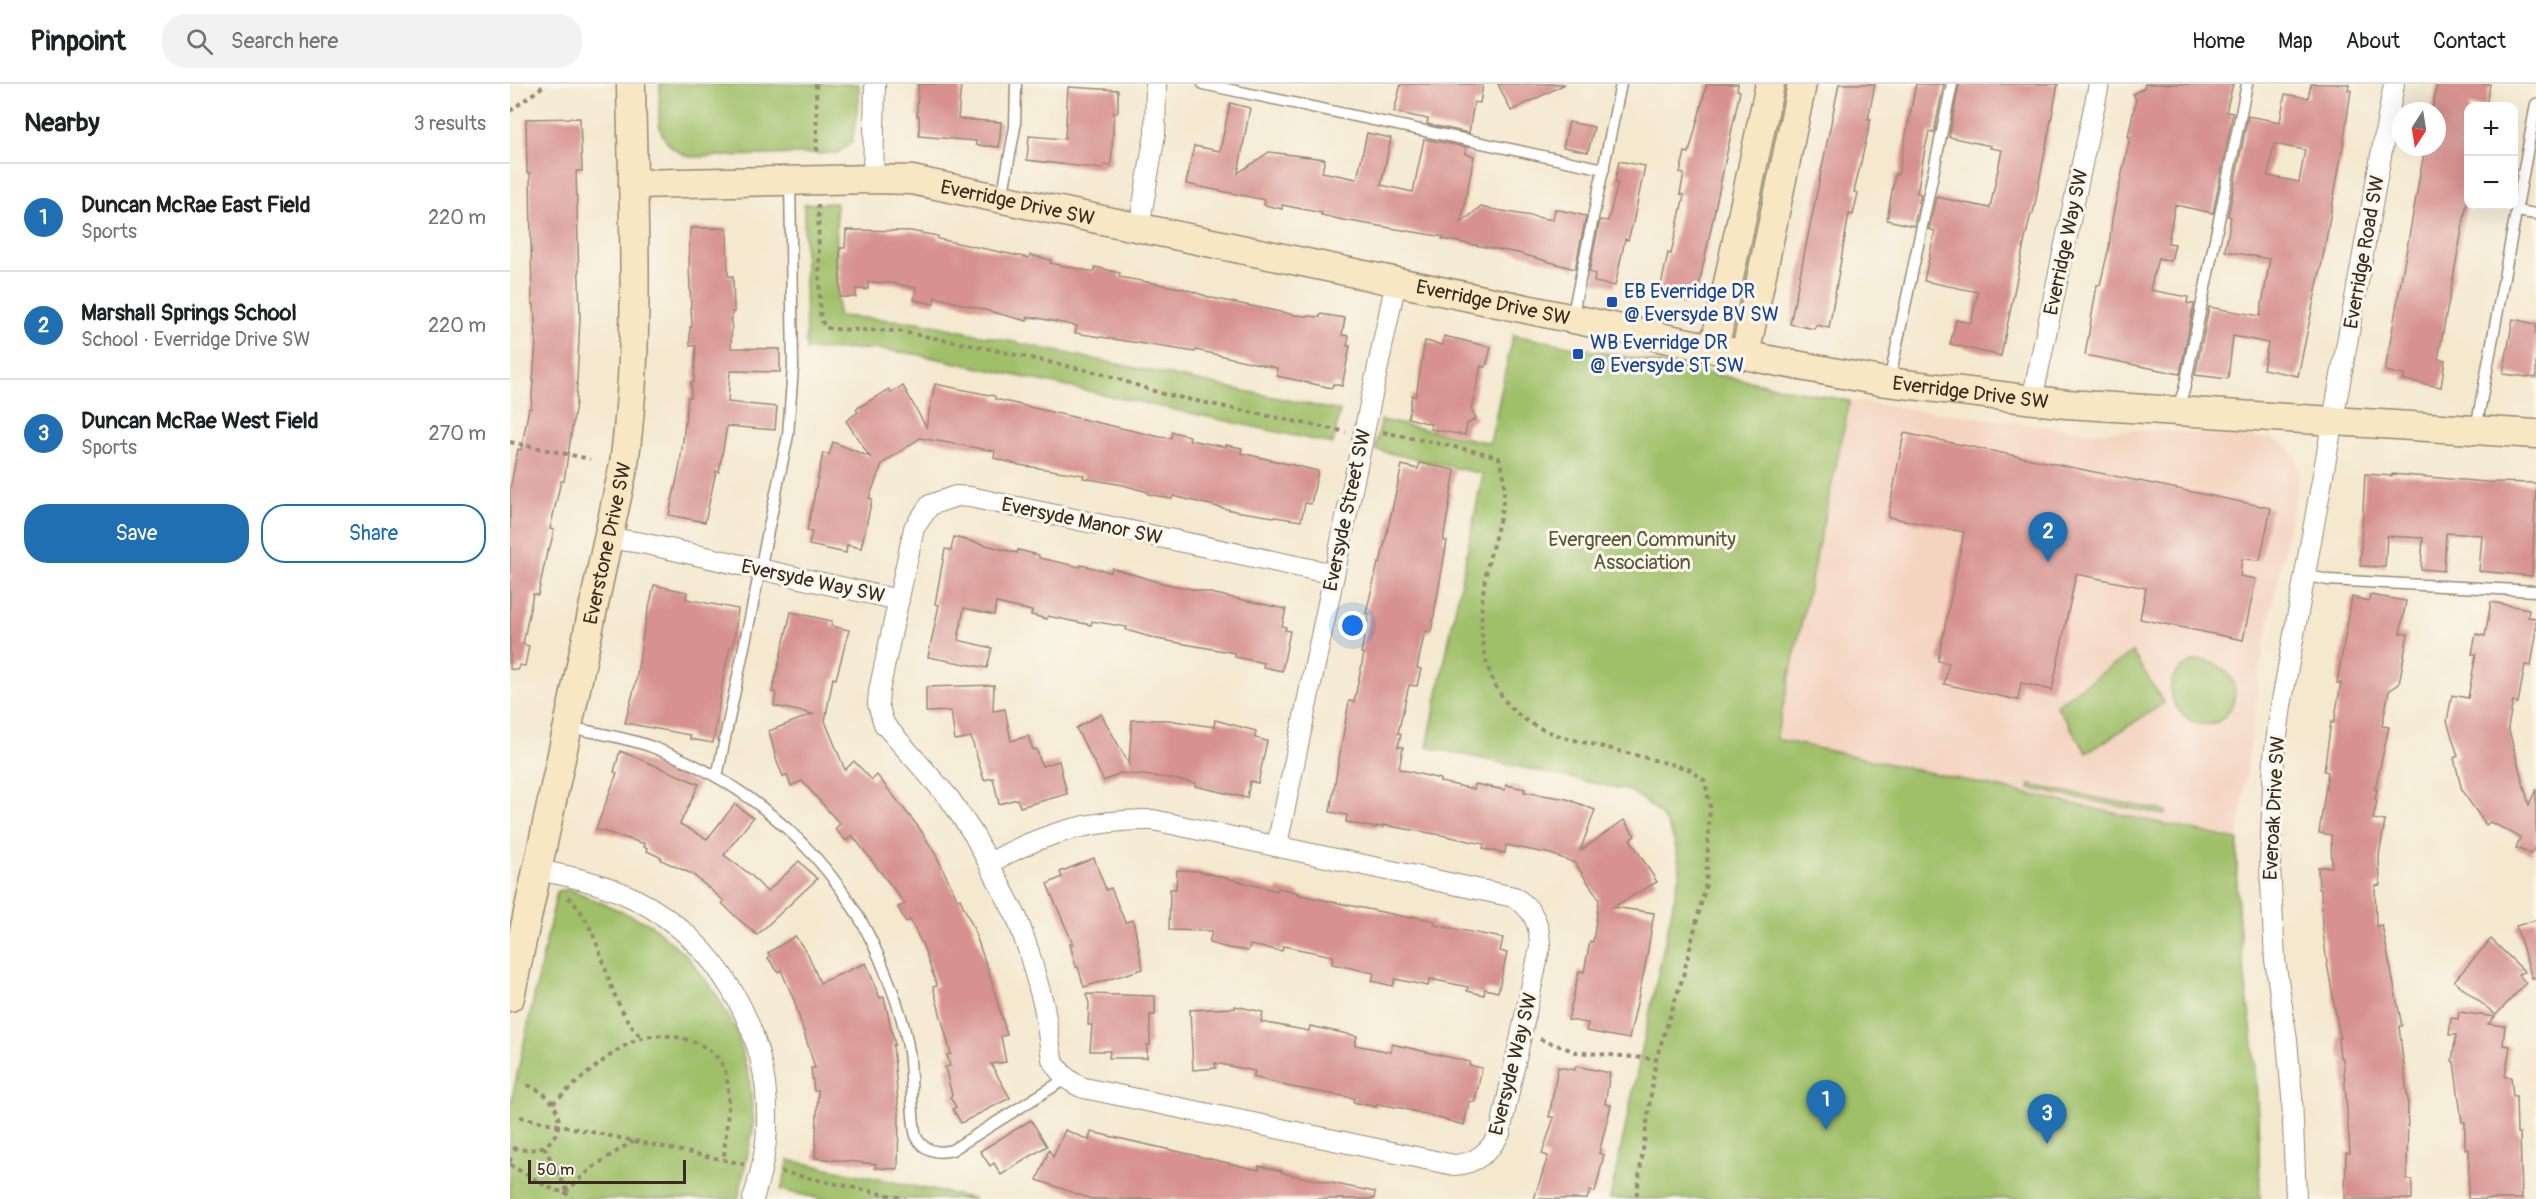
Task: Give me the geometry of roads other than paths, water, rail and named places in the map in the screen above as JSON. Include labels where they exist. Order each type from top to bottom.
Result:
[{"type":"street","name":"Everstone Drive SW","points":[[510,997],[624,464],[634,365],[631,84]]},
{"type":"street","points":[[873,178],[875,84]]},
{"type":"street","points":[[1139,228],[1155,134],[1156,84]]},
{"type":"street","points":[[1714,349],[1770,84]]},
{"type":"street","points":[[1744,355],[1802,84]]},
{"type":"street","name":"Everridge Way SW","points":[[2032,400],[2099,84]]},
{"type":"street","name":"Everridge Road SW","points":[[2333,421],[2394,84]]},
{"type":"street","name":"Everridge Drive SW","points":[[633,184],[873,178],[912,180],[1714,349],[1889,382],[2032,400],[2536,434]]},
{"type":"street","name":"Eversyde Street SW","points":[[1277,845],[1396,282]]},
{"type":"street","name":"Everoak Drive SW","points":[[2296,1199],[2292,1096],[2272,926],[2270,830],[2274,757],[2281,706],[2333,421]]},
{"type":"street","name":"Eversyde Manor SW","points":[[899,600],[914,528],[930,505],[956,496],[1334,574]]},
{"type":"street","name":"Eversyde Way SW","points":[[608,538],[899,600],[879,691],[879,711],[888,729],[948,798],[990,863],[1017,918],[1044,1006],[1053,1059],[1067,1078],[1084,1088],[1460,1164],[1470,1162],[1488,1152],[1500,1133],[1540,947],[1537,921],[1530,908],[1514,897],[1504,893],[1153,820],[1104,821],[1053,832],[1015,848],[990,863]]},
{"type":"street","points":[[537,870],[583,880],[634,898],[660,914],[699,946],[731,988],[744,1011],[761,1059],[767,1122],[762,1168],[753,1199]]},
{"type":"lane","points":[[1002,198],[1015,127],[1016,84]]},
{"type":"lane","points":[[1203,84],[1604,169]]},
{"type":"lane","points":[[1572,319],[1621,84]]},
{"type":"lane","points":[[1889,382],[1952,84]]},
{"type":"lane","points":[[2176,410],[2184,390],[2247,84]]},
{"type":"lane","points":[[2476,429],[2536,104]]},
{"type":"lane","points":[[717,777],[788,435],[793,367],[790,181]]},
{"type":"lane","points":[[2516,211],[2536,214]]},
{"type":"lane","points":[[2305,575],[2328,580],[2536,591]]},
{"type":"lane","points":[[568,727],[650,746],[717,777],[762,807],[797,837],[825,867],[857,913],[873,942],[894,994],[909,1052],[915,1134],[922,1145],[935,1152],[952,1150],[1067,1078]]},
{"type":"place","name":"EB Everridge DR @ Eversyde BV SW","points":[[1612,302]]},
{"type":"place","name":"WB Everridge DR @ Eversyde ST SW","points":[[1578,354]]},
{"type":"place","name":"Marshall Springs School","points":[[2048,562]]},
{"type":"place","name":"Duncan McRae East Field","points":[[1826,1130]]},
{"type":"place","name":"Duncan McRae West Field","points":[[2047,1144]]},
{"type":"park label","name":"Evergreen Community Association","points":[[1642,550]]}]
